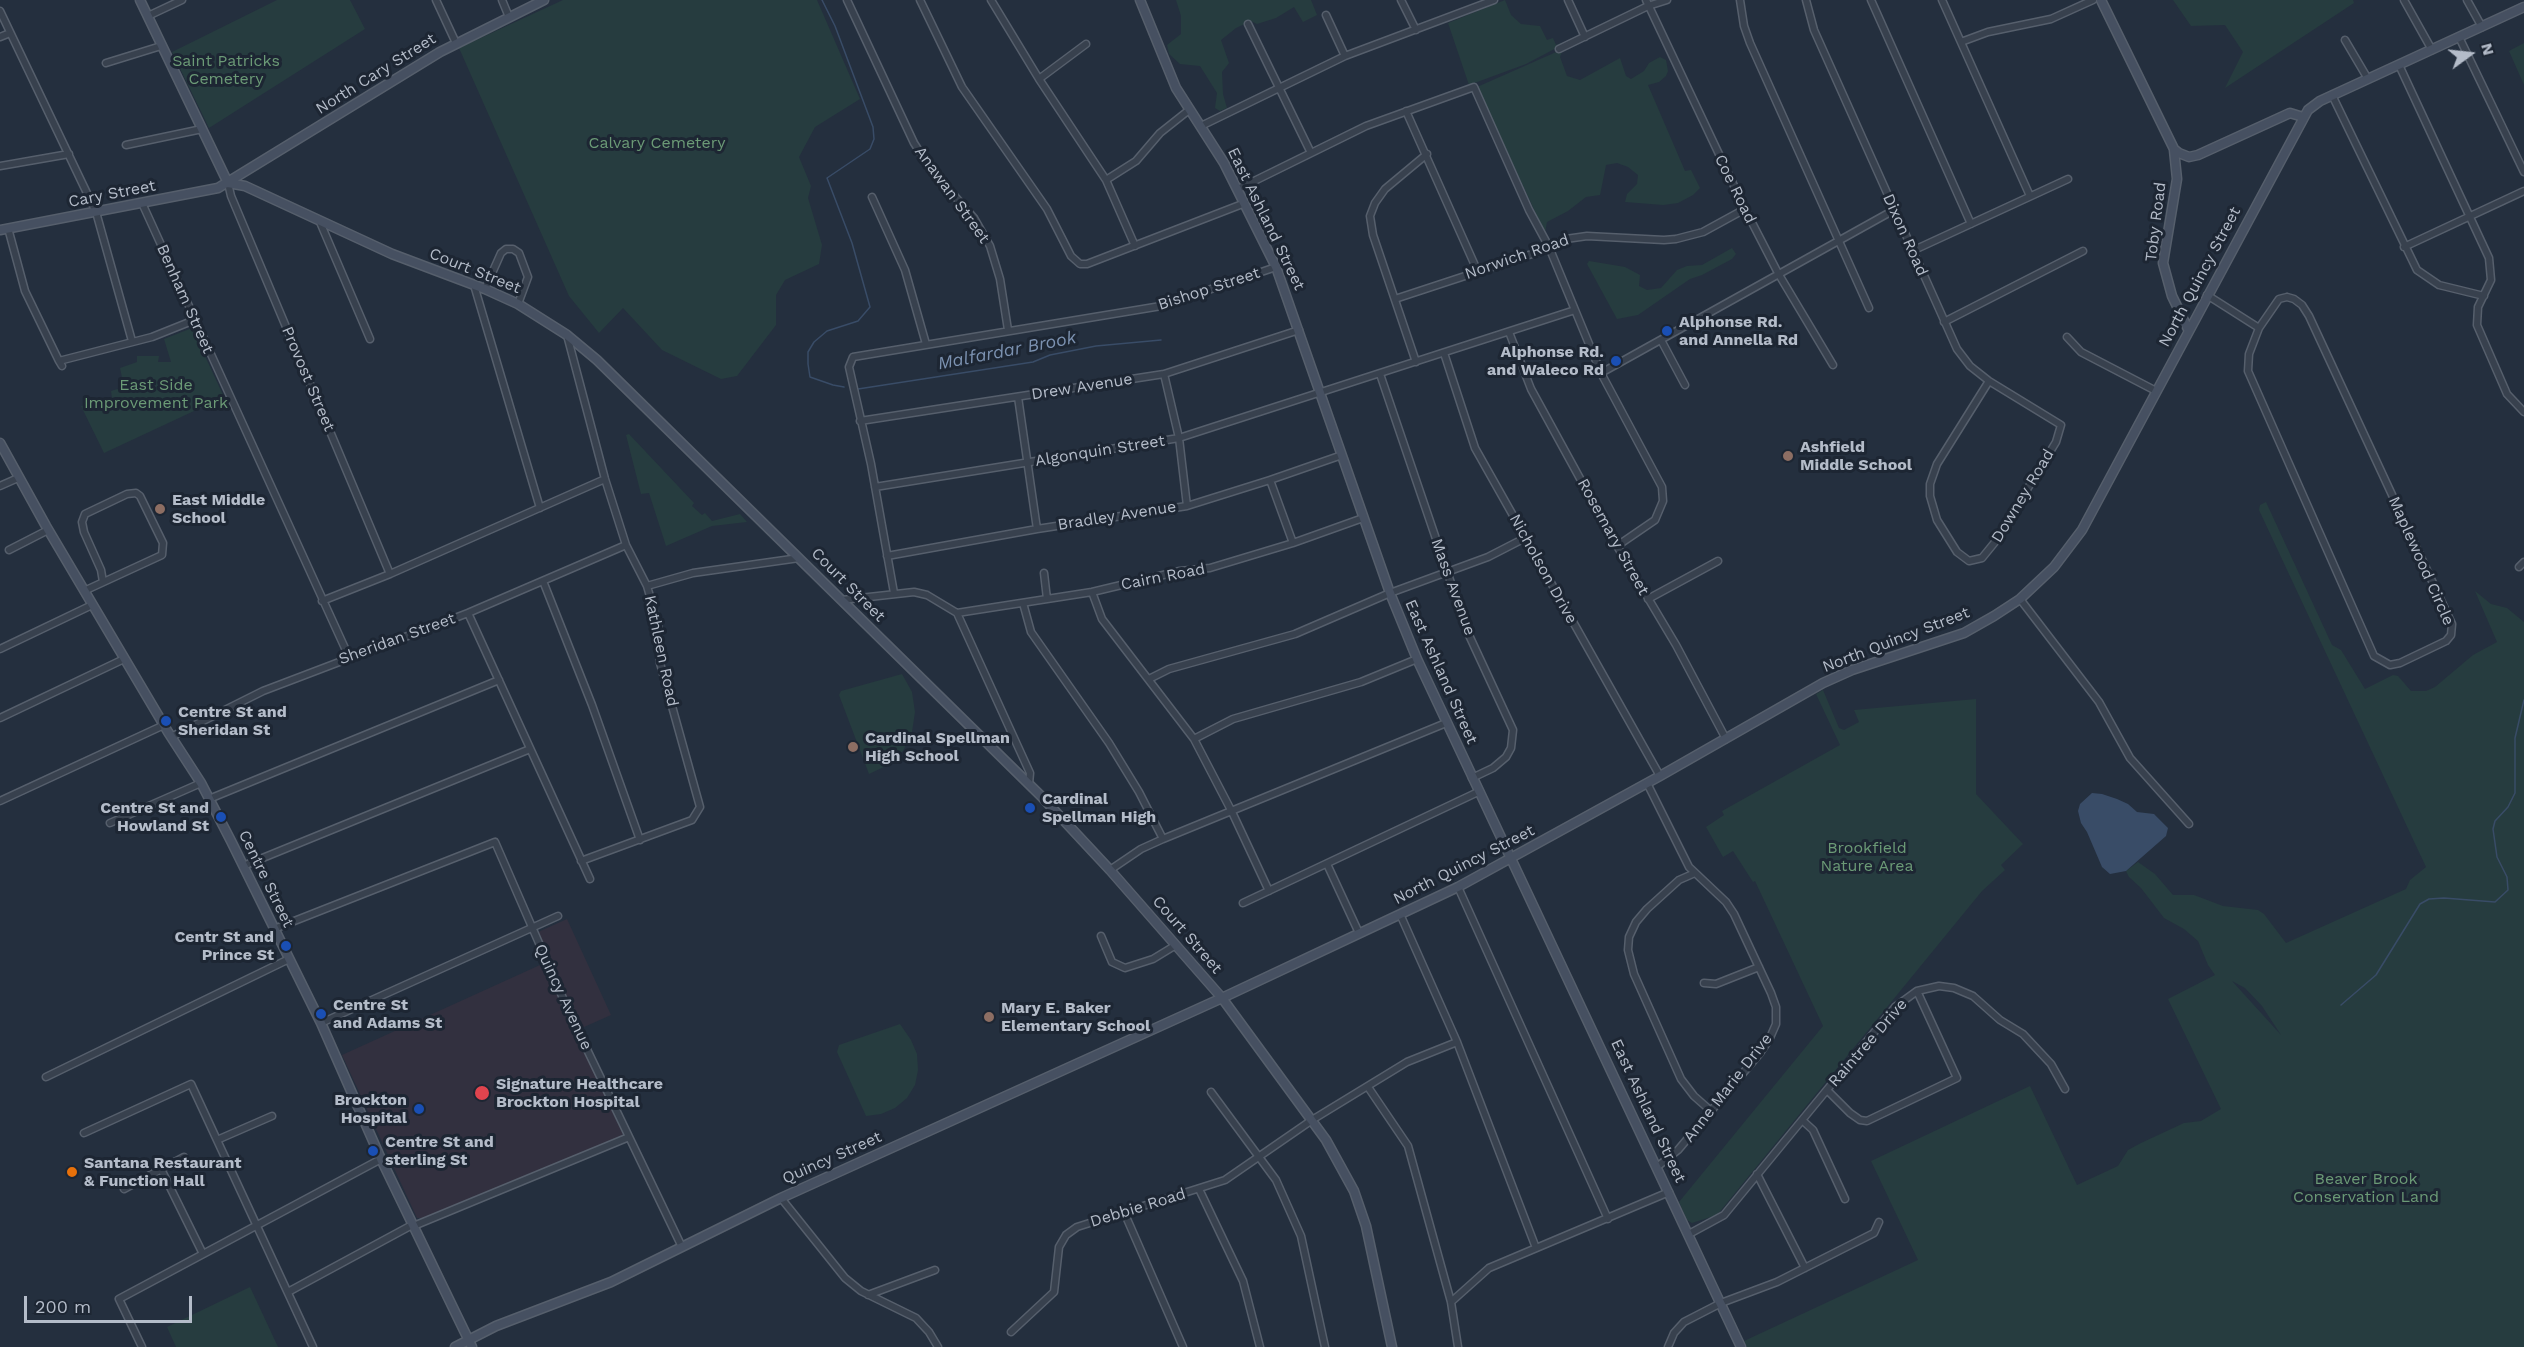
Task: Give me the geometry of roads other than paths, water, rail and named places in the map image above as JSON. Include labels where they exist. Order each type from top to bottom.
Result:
[{"type":"main road","points":[[140,0],[228,183]]},
{"type":"main road","name":"North Cary Street","points":[[228,183],[456,43],[544,0]]},
{"type":"main road","name":"East Ashland Street","points":[[1140,0],[1164,64],[1189,110],[1238,189],[1275,267],[1390,593],[1417,659],[1741,1347]]},
{"type":"main road","points":[[2101,0],[2174,149],[2183,156],[2198,155],[2290,113],[2303,117]]},
{"type":"main road","name":"North Quincy Street","points":[[1222,998],[1511,860],[1823,682],[1851,670],[1964,633],[2020,598],[2054,567],[2082,530],[2303,117],[2314,105],[2332,95],[2524,7]]},
{"type":"main road","name":"Toby Road","points":[[2174,149],[2177,179],[2163,263],[2172,296],[2188,329]]},
{"type":"main road","points":[[251,170],[250,181],[255,191]]},
{"type":"main road","name":"Court Street","points":[[228,183],[255,191],[392,254],[485,289],[518,304],[567,335],[597,360],[1029,784],[1110,870],[1222,998],[1312,1120],[1339,1161],[1354,1191],[1366,1226],[1392,1347]]},
{"type":"main road","name":"Cary Street","points":[[4,229],[213,190],[228,183]]},
{"type":"main road","name":"Centre Street","points":[[0,443],[18,478],[124,659],[201,783],[228,843],[243,866],[321,1023],[381,1159],[470,1343]]},
{"type":"main road","name":"Quincy Street","points":[[455,1347],[470,1343],[496,1326],[605,1284],[781,1198],[1222,998]]},
{"type":"street","points":[[148,16],[182,0]]},
{"type":"street","points":[[436,0],[456,43]]},
{"type":"street","points":[[502,0],[509,17]]},
{"type":"street","name":"Anawan Street","points":[[847,0],[914,143],[930,168],[974,218],[990,246],[1000,279],[1008,330]]},
{"type":"street","points":[[920,0],[962,87],[1047,209],[1071,256],[1080,264],[1087,264],[1245,203]]},
{"type":"street","points":[[991,0],[1039,79],[1106,180],[1135,246]]},
{"type":"street","points":[[1401,0],[1416,30]]},
{"type":"street","points":[[1568,0],[1585,37]]},
{"type":"street","points":[[1559,49],[1647,3],[1667,0]]},
{"type":"street","points":[[1740,0],[1744,26],[1750,43],[1869,308]]},
{"type":"street","name":"Dixon Road","points":[[1806,0],[1814,30],[1893,210],[1944,322],[1965,361],[1989,381],[2061,425]]},
{"type":"street","points":[[1871,0],[1971,224]]},
{"type":"street","points":[[1941,0],[2030,196]]},
{"type":"street","points":[[1961,42],[1988,32],[2051,19],[2093,0]]},
{"type":"street","points":[[2404,0],[2432,50]]},
{"type":"street","points":[[2467,0],[2481,27]]},
{"type":"street","points":[[1201,126],[1345,56],[1490,1]]},
{"type":"street","name":"Coe Road","points":[[1647,3],[1745,209],[1778,273],[1833,365]]},
{"type":"street","points":[[0,10],[96,212],[132,341]]},
{"type":"street","points":[[1326,15],[1345,56]]},
{"type":"street","points":[[1248,24],[1311,153]]},
{"type":"street","points":[[0,37],[10,33]]},
{"type":"street","points":[[2459,37],[2524,171]]},
{"type":"street","points":[[2345,40],[2368,79]]},
{"type":"street","points":[[1039,79],[1086,44]]},
{"type":"street","points":[[106,63],[161,46]]},
{"type":"street","points":[[2399,65],[2491,263],[2491,280],[2477,312],[2478,330],[2507,394],[2524,412]]},
{"type":"street","points":[[1238,189],[1366,126],[1474,87],[1549,247],[1601,373],[1662,488],[1663,501],[1655,520],[1617,546]]},
{"type":"street","points":[[2332,95],[2413,264],[2427,279],[2445,288],[2484,296]]},
{"type":"street","points":[[1106,180],[1136,160],[1160,133],[1189,110]]},
{"type":"street","points":[[1406,111],[1478,270]]},
{"type":"street","points":[[126,145],[202,129]]},
{"type":"street","points":[[0,166],[69,154]]},
{"type":"street","points":[[1416,362],[1373,235],[1370,216],[1375,203],[1385,189],[1426,154]]},
{"type":"street","points":[[1912,251],[2068,179]]},
{"type":"street","name":"Provost Street","points":[[228,183],[231,196],[390,574]]},
{"type":"street","points":[[2404,247],[2524,191]]},
{"type":"street","points":[[872,197],[905,270],[926,344]]},
{"type":"street","name":"Benham Street","points":[[142,203],[349,657]]},
{"type":"street","name":"Norwich Road","points":[[1395,298],[1549,247],[1566,239],[1587,236],[1676,239],[1703,231],[1745,209]]},
{"type":"street","points":[[1601,373],[1893,210]]},
{"type":"street","points":[[320,222],[370,339]]},
{"type":"street","points":[[4,229],[25,291],[61,363],[152,337],[187,323],[193,318]]},
{"type":"street","points":[[485,289],[501,253],[506,249],[513,249],[519,253],[528,277],[518,304]]},
{"type":"street","points":[[1944,322],[2083,251]]},
{"type":"street","name":"Bishop Street","points":[[860,421],[849,367],[853,357],[1161,306],[1275,267]]},
{"type":"street","points":[[474,285],[540,508]]},
{"type":"street","points":[[2207,295],[2259,328]]},
{"type":"street","name":"Maplewood Circle","points":[[2279,299],[2294,299],[2302,305],[2309,316],[2452,624],[2451,635],[2446,641],[2400,663],[2390,665],[2374,656],[2253,383],[2247,363],[2259,328],[2279,299]]},
{"type":"street","name":"Algonquin Street","points":[[875,487],[1179,438],[1575,310]]},
{"type":"street","name":"Drew Avenue","points":[[860,421],[1164,374],[1299,330]]},
{"type":"street","name":"Rosemary Street","points":[[1509,332],[1531,389],[1617,546],[1676,645],[1726,739]]},
{"type":"street","name":"Kathleen Road","points":[[567,335],[605,479],[626,544],[647,586],[658,624],[660,663],[700,807],[692,820],[582,861]]},
{"type":"street","points":[[2067,337],[2081,352],[2156,391]]},
{"type":"street","points":[[1661,340],[1685,385]]},
{"type":"street","name":"Nicholson Drive","points":[[1444,353],[1475,448],[1660,776]]},
{"type":"street","points":[[1164,374],[1179,438],[1187,506]]},
{"type":"street","name":"Mass Avenue","points":[[1380,374],[1468,633],[1513,729],[1511,748],[1506,757],[1493,768],[1472,778]]},
{"type":"street","name":"Downey Road","points":[[1989,381],[1937,464],[1930,484],[1930,496],[1937,520],[1964,560],[1978,560],[1992,548],[2056,442],[2061,425]]},
{"type":"street","points":[[1018,397],[1037,529]]},
{"type":"street","points":[[860,421],[875,487],[894,593]]},
{"type":"street","name":"Bradley Avenue","points":[[887,556],[1037,529],[1187,506],[1342,455]]},
{"type":"street","points":[[0,486],[18,478]]},
{"type":"street","points":[[322,601],[390,574],[605,479]]},
{"type":"street","points":[[1270,480],[1293,543]]},
{"type":"street","points":[[84,591],[162,555],[164,551],[159,533],[140,496],[136,493],[127,494],[85,514],[82,522],[84,532],[101,570],[103,582]]},
{"type":"street","name":"Cairn Road","points":[[957,613],[1092,592],[1180,571],[1210,568],[1293,543],[1364,518]]},
{"type":"street","points":[[9,550],[48,530]]},
{"type":"street","points":[[1149,679],[1169,669],[1295,634],[1390,593],[1488,557],[1525,538]]},
{"type":"street","name":"Sheridan Street","points":[[171,737],[263,691],[468,613],[626,544]]},
{"type":"street","points":[[647,586],[693,573],[799,558]]},
{"type":"street","points":[[1648,599],[1718,561]]},
{"type":"street","points":[[1044,573],[1047,599]]},
{"type":"street","points":[[543,581],[592,705],[640,840]]},
{"type":"street","points":[[842,600],[906,592],[927,595],[957,613],[1030,773],[1029,784]]},
{"type":"street","points":[[1092,592],[1102,619],[1194,739],[1269,891]]},
{"type":"street","points":[[2020,598],[2099,702],[2130,758],[2189,824]]},
{"type":"street","points":[[1023,603],[1031,632],[1109,743],[1139,792],[1163,839]]},
{"type":"street","points":[[0,649],[92,604]]},
{"type":"street","points":[[468,613],[590,879]]},
{"type":"street","points":[[0,718],[124,659]]},
{"type":"street","points":[[1194,739],[1233,719],[1360,682],[1417,659]]},
{"type":"street","points":[[209,799],[499,680]]},
{"type":"street","points":[[1110,870],[1141,849],[1163,839],[1446,723]]},
{"type":"street","points":[[0,801],[164,725]]},
{"type":"street","points":[[243,866],[530,749]]},
{"type":"street","points":[[110,824],[201,783]]},
{"type":"street","name":"Anne Marie Drive","points":[[1647,783],[1684,860],[1726,902],[1759,967],[1776,1007],[1776,1024],[1770,1040],[1678,1150],[1657,1167]]},
{"type":"street","points":[[1242,903],[1478,792]]},
{"type":"street","name":"Quincy Avenue","points":[[274,929],[495,842],[531,928],[682,1247]]},
{"type":"street","points":[[1327,864],[1359,933]]},
{"type":"street","points":[[1695,873],[1679,880],[1647,909],[1636,922],[1629,937],[1628,950],[1634,974],[1681,1079],[1694,1096],[1711,1111]]},
{"type":"street","points":[[1458,887],[1608,1219]]},
{"type":"street","points":[[1400,914],[1457,1042],[1536,1248]]},
{"type":"street","points":[[321,1023],[558,916]]},
{"type":"street","points":[[1101,936],[1112,962],[1125,968],[1153,959],[1176,945]]},
{"type":"street","points":[[46,1077],[289,959]]},
{"type":"street","points":[[1704,983],[1716,984],[1759,967]]},
{"type":"street","name":"Raintree Drive","points":[[1689,1234],[1724,1215],[1895,1007],[1917,991],[1939,986],[1953,988],[1973,996],[2000,1020],[2023,1034],[2051,1064],[2065,1089]]},
{"type":"street","points":[[1827,1090],[1850,1113],[1860,1120],[1867,1121],[1957,1078],[1917,991]]},
{"type":"street","name":"Debbie Road","points":[[1011,1332],[1054,1292],[1059,1247],[1066,1235],[1077,1227],[1225,1180],[1312,1120],[1407,1062],[1457,1042]]},
{"type":"street","points":[[84,1133],[191,1084],[313,1347]]},
{"type":"street","points":[[1368,1087],[1408,1146],[1451,1302],[1458,1347]]},
{"type":"street","points":[[1211,1092],[1276,1180],[1301,1236],[1325,1347]]},
{"type":"street","points":[[217,1140],[272,1116]]},
{"type":"street","points":[[1802,1120],[1813,1130],[1845,1199]]},
{"type":"street","points":[[288,1292],[412,1225],[629,1137]]},
{"type":"street","points":[[124,1189],[184,1157]]},
{"type":"street","points":[[142,1347],[119,1299],[381,1159]]},
{"type":"street","points":[[161,1169],[203,1254]]},
{"type":"street","points":[[1757,1174],[1805,1268]]},
{"type":"street","points":[[1199,1189],[1243,1281],[1260,1347]]},
{"type":"street","points":[[1451,1302],[1489,1268],[1669,1192]]},
{"type":"street","points":[[781,1198],[840,1274],[868,1295],[916,1318],[929,1332],[938,1347]]},
{"type":"street","points":[[1124,1212],[1183,1347]]},
{"type":"street","points":[[1670,1346],[1678,1326],[1684,1322],[1721,1304],[1777,1282],[1874,1233],[1879,1222]]},
{"type":"street","points":[[868,1295],[935,1270]]},
{"type":"water","points":[[2092,793],[2117,799],[2128,804],[2137,812],[2154,814],[2168,828],[2166,836],[2126,871],[2110,874],[2102,867],[2081,823],[2078,811],[2080,804]]},
{"type":"waterway","name":"Malfardar Brook","points":[[822,0],[835,26],[873,127],[874,139],[870,149],[827,178],[852,243],[870,307],[858,321],[827,331],[814,342],[808,352],[808,364],[810,377],[844,387]]},
{"type":"waterway","name":"Malfardar Brook","points":[[858,389],[1033,362],[1050,355],[1096,346],[1161,340]]},
{"type":"waterway","points":[[2341,1005],[2376,975],[2420,904],[2429,899],[2444,898],[2495,902],[2508,890],[2507,877],[2497,857],[2493,829],[2495,821],[2508,807],[2515,793],[2515,738],[2524,700]]},
{"type":"place","name":"Alphonse Rd. and Annella Rd","points":[[1667,331]]},
{"type":"place","name":"Alphonse Rd. and Waleco Rd","points":[[1616,361]]},
{"type":"place","name":"Ashfield Middle School","points":[[1788,456]]},
{"type":"place","name":"East Middle School","points":[[160,509]]},
{"type":"place","name":"Centre St and Sheridan St","points":[[166,721]]},
{"type":"place","name":"Cardinal Spellman High School","points":[[853,747]]},
{"type":"place","name":"Cardinal Spellman High","points":[[1030,808]]},
{"type":"place","name":"Centre St and Howland St","points":[[221,817]]},
{"type":"place","name":"Centr St and Prince St","points":[[286,946]]},
{"type":"place","name":"Centre St and Adams St","points":[[321,1014]]},
{"type":"place","name":"Mary E. Baker Elementary School","points":[[989,1017]]},
{"type":"place","name":"Signature Healthcare Brockton Hospital","points":[[482,1093]]},
{"type":"place","name":"Brockton Hospital","points":[[419,1109]]},
{"type":"place","name":"Centre St and sterling St","points":[[373,1151]]},
{"type":"place","name":"Santana Restaurant & Function Hall","points":[[72,1172]]},
{"type":"park label","name":"Saint Patricks Cemetery","points":[[226,70]]},
{"type":"park label","name":"Calvary Cemetery","points":[[657,143]]},
{"type":"park label","name":"East Side Improvement Park","points":[[156,394]]},
{"type":"park label","name":"Brookfield Nature Area","points":[[1867,857]]},
{"type":"park label","name":"Beaver Brook Conservation Land","points":[[2366,1188]]}]
